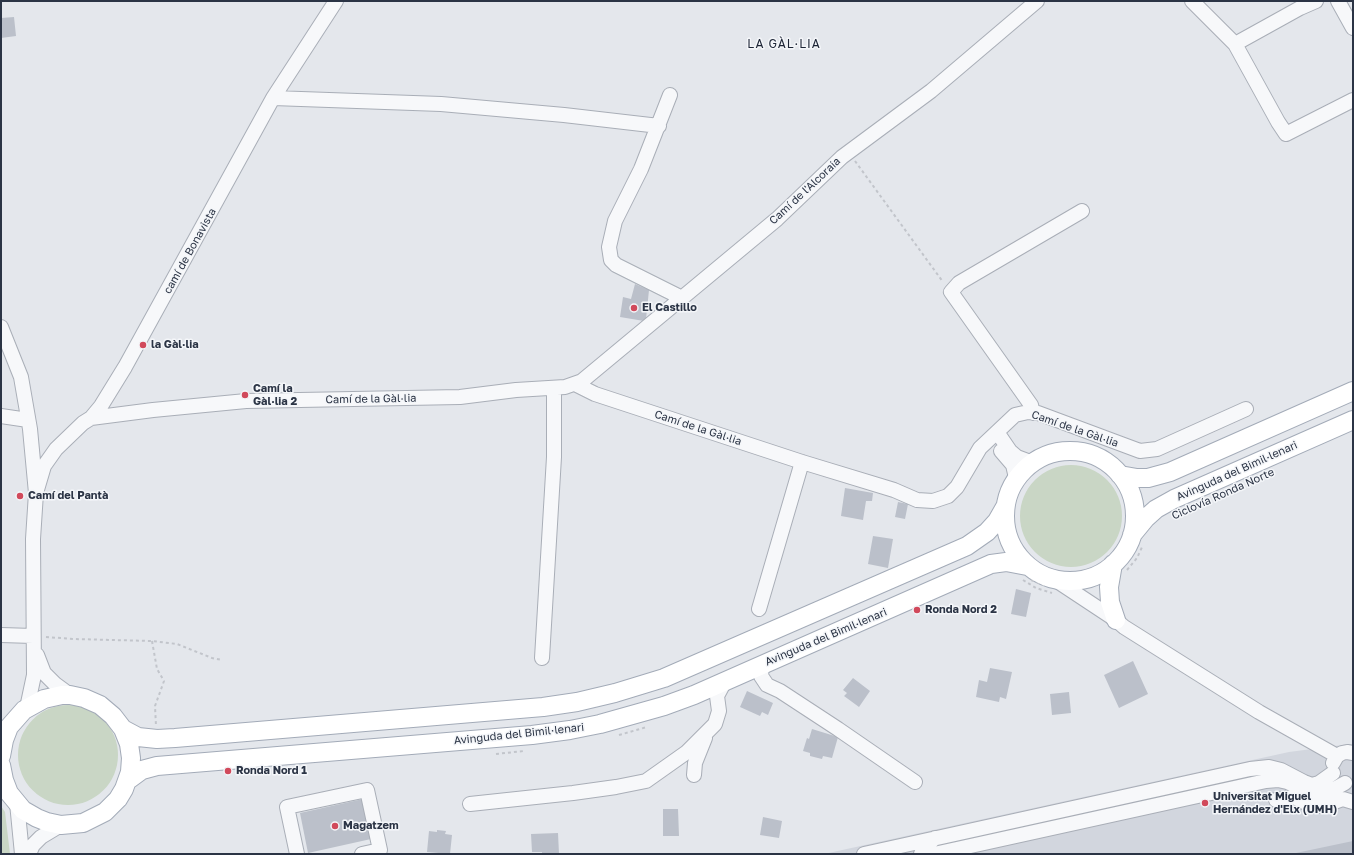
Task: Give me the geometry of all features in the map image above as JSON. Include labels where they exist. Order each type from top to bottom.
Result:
[{"type":"main road","points":[[1120,475],[1148,478],[1170,472],[1353,391]]},
{"type":"main road","name":"Avinguda del Bimil·lenari","points":[[1139,538],[1146,518],[1156,509],[1174,498],[1353,420]]},
{"type":"main road","points":[[123,729],[138,737],[157,739],[175,738],[543,707],[578,702],[615,693],[664,678],[967,546],[987,532],[997,521],[1005,507],[1016,478],[1033,463],[1051,454],[1076,452],[1088,454],[1112,467],[1120,475],[1127,486],[1134,506],[1139,538],[1126,549],[1113,564],[1098,575],[1083,580],[1049,582],[1039,574],[1024,571],[1006,530],[1005,507]]},
{"type":"main road","name":"Avinguda del Bimil·lenari","points":[[127,781],[142,770],[158,766],[532,735],[600,724],[650,710],[694,695],[991,564],[1006,562],[1024,571]]},
{"type":"main road","points":[[1113,564],[1109,587],[1110,602],[1116,620]]},
{"type":"main road","points":[[2,746],[9,727],[27,708],[44,699],[62,695],[70,695],[84,698],[100,705],[113,716],[123,729],[131,758],[127,781],[118,799],[105,812],[83,823],[61,825],[47,822],[23,810],[9,793],[2,775]]},
{"type":"street","name":"camí de Bonavista","points":[[36,493],[44,466],[56,449],[83,423],[92,418],[125,367],[274,98],[336,1]]},
{"type":"street","name":"Camí de l'Alcoraia","points":[[575,384],[589,376],[776,219],[842,157],[931,91],[1037,1]]},
{"type":"street","points":[[1192,1],[1236,44],[1286,134],[1353,100]]},
{"type":"street","points":[[1236,44],[1300,8],[1316,1]]},
{"type":"street","points":[[1338,1],[1353,28]]},
{"type":"street","points":[[670,95],[642,169],[615,221],[609,247],[611,260],[616,265],[682,298]]},
{"type":"street","points":[[274,98],[441,104],[564,115],[659,126]]},
{"type":"street","points":[[1033,413],[1031,405],[951,292],[959,283],[1082,211]]},
{"type":"street","points":[[1,326],[21,378],[28,420],[36,493],[33,539],[34,675],[27,708]]},
{"type":"street","name":"Camí de la Gàl·lia","points":[[92,418],[153,410],[246,401],[460,398],[516,390],[554,388],[575,384],[595,394],[802,462],[894,490],[916,500],[933,501],[948,496],[957,487],[980,448],[1015,416],[1028,412],[1038,414],[1140,452],[1157,449],[1246,408]]},
{"type":"street","points":[[542,658],[554,457],[554,388]]},
{"type":"street","points":[[1,416],[28,420]]},
{"type":"street","points":[[993,436],[1017,457],[1033,463]]},
{"type":"street","points":[[993,436],[1013,465],[1016,478]]},
{"type":"street","points":[[759,609],[802,462]]},
{"type":"street","points":[[1049,582],[1116,620],[1124,627],[1259,712],[1337,756]]},
{"type":"street","points":[[1,635],[34,642]]},
{"type":"street","points":[[34,642],[44,673],[55,684],[70,695]]},
{"type":"street","points":[[762,665],[761,676],[767,685],[780,691],[832,724],[915,782]]},
{"type":"street","points":[[470,804],[573,794],[646,781],[687,752],[715,724],[719,711],[718,696],[725,681]]},
{"type":"street","points":[[694,775],[696,763],[708,732]]},
{"type":"street","points":[[1349,783],[1340,782],[1336,778],[1333,773],[1332,764],[1337,756],[1347,752],[1353,753]]},
{"type":"street","points":[[864,854],[1250,769],[1269,767],[1281,770],[1312,785],[1319,783],[1333,773]]},
{"type":"street","points":[[934,854],[1266,781],[1278,780],[1287,782],[1311,793],[1320,794],[1327,794],[1349,783]]},
{"type":"street","points":[[297,854],[287,807],[367,790],[380,850],[362,854]]},
{"type":"street","points":[[1276,800],[1294,797],[1316,806],[1329,804],[1343,799],[1353,802]]},
{"type":"street","points":[[17,803],[22,854]]},
{"type":"street","points":[[29,854],[33,845],[41,837],[61,825]]},
{"type":"street","points":[[921,854],[925,847],[935,838]]},
{"type":"street","points":[[884,850],[911,852],[914,854]]},
{"type":"path","points":[[849,152],[951,292]]},
{"type":"path","points":[[1109,587],[1122,578],[1137,558],[1139,538]]},
{"type":"path","points":[[1024,571],[1049,582]]},
{"type":"path","points":[[34,642],[74,639],[152,641],[177,644],[212,658],[222,660]]},
{"type":"path","points":[[152,641],[157,669],[164,681],[155,706],[156,729]]},
{"type":"shaded area","name":"Universitat Miguel Hernández d'Elx (UMH)","points":[[1350,744],[1353,745],[1353,854],[824,854],[1289,752]]},
{"type":"green space","points":[[1071,465],[1081,466],[1100,473],[1114,487],[1121,506],[1121,526],[1114,545],[1100,559],[1081,566],[1071,567],[1061,566],[1042,559],[1028,545],[1021,526],[1020,516],[1021,506],[1028,487],[1042,473],[1061,466]]},
{"type":"green space","points":[[68,705],[87,708],[104,719],[115,736],[118,755],[115,774],[104,791],[87,802],[68,805],[49,802],[32,791],[21,774],[18,755],[21,736],[32,719],[49,708]]},
{"type":"green space","points":[[1,806],[5,812],[10,854],[1,854]]},
{"type":"building","points":[[14,17],[16,36],[1,38],[1,18]]},
{"type":"building","name":"El Castillo","points":[[635,284],[649,290],[646,319],[644,321],[620,317],[623,297],[631,299]]},
{"type":"building","points":[[845,488],[873,493],[872,501],[866,501],[863,520],[841,516]]},
{"type":"building","points":[[898,502],[908,504],[905,519],[895,517]]},
{"type":"building","points":[[873,536],[893,539],[888,568],[868,564]]},
{"type":"building","points":[[1016,589],[1031,593],[1026,617],[1011,614]]},
{"type":"building","points":[[1133,661],[1148,694],[1119,708],[1104,675]]},
{"type":"building","points":[[990,668],[1012,672],[1006,699],[1000,697],[999,702],[976,697],[979,680],[987,682]]},
{"type":"building","points":[[853,678],[870,691],[859,707],[844,696],[847,693],[843,690]]},
{"type":"building","points":[[747,691],[773,703],[768,715],[762,712],[760,716],[740,707]]},
{"type":"building","points":[[1069,692],[1071,713],[1052,715],[1050,694]]},
{"type":"building","points":[[812,729],[838,737],[832,758],[823,756],[822,759],[810,756],[810,753],[803,751],[807,738],[809,739]]},
{"type":"building","name":"Magatzem","points":[[363,799],[371,839],[308,853],[300,813]]},
{"type":"building","points":[[663,809],[678,809],[679,836],[663,836]]},
{"type":"building","points":[[763,817],[782,821],[779,838],[760,835]]},
{"type":"building","points":[[437,830],[446,831],[445,834],[452,835],[450,854],[427,852],[429,831],[437,832]]},
{"type":"building","points":[[558,833],[559,854],[542,854],[542,852],[532,852],[531,834]]},
{"type":"building","points":[[1353,841],[1353,854],[1296,854],[1296,853]]},
{"type":"place","name":"El Castillo","points":[[634,308]]},
{"type":"place","name":"la Gàl·lia","points":[[143,345]]},
{"type":"place","name":"Camí la Gàl·lia 2","points":[[245,395]]},
{"type":"place","name":"Camí del Pantà","points":[[20,496]]},
{"type":"place","name":"Ronda Nord 2","points":[[917,610]]},
{"type":"place","name":"Ronda Nord 1","points":[[228,771]]},
{"type":"place","name":"Universitat Miguel Hernández d'Elx (UMH)","points":[[1205,803]]},
{"type":"place","name":"Magatzem","points":[[335,826]]},
{"type":"district","name":"LA GÀL·LIA","points":[[784,44]]}]
